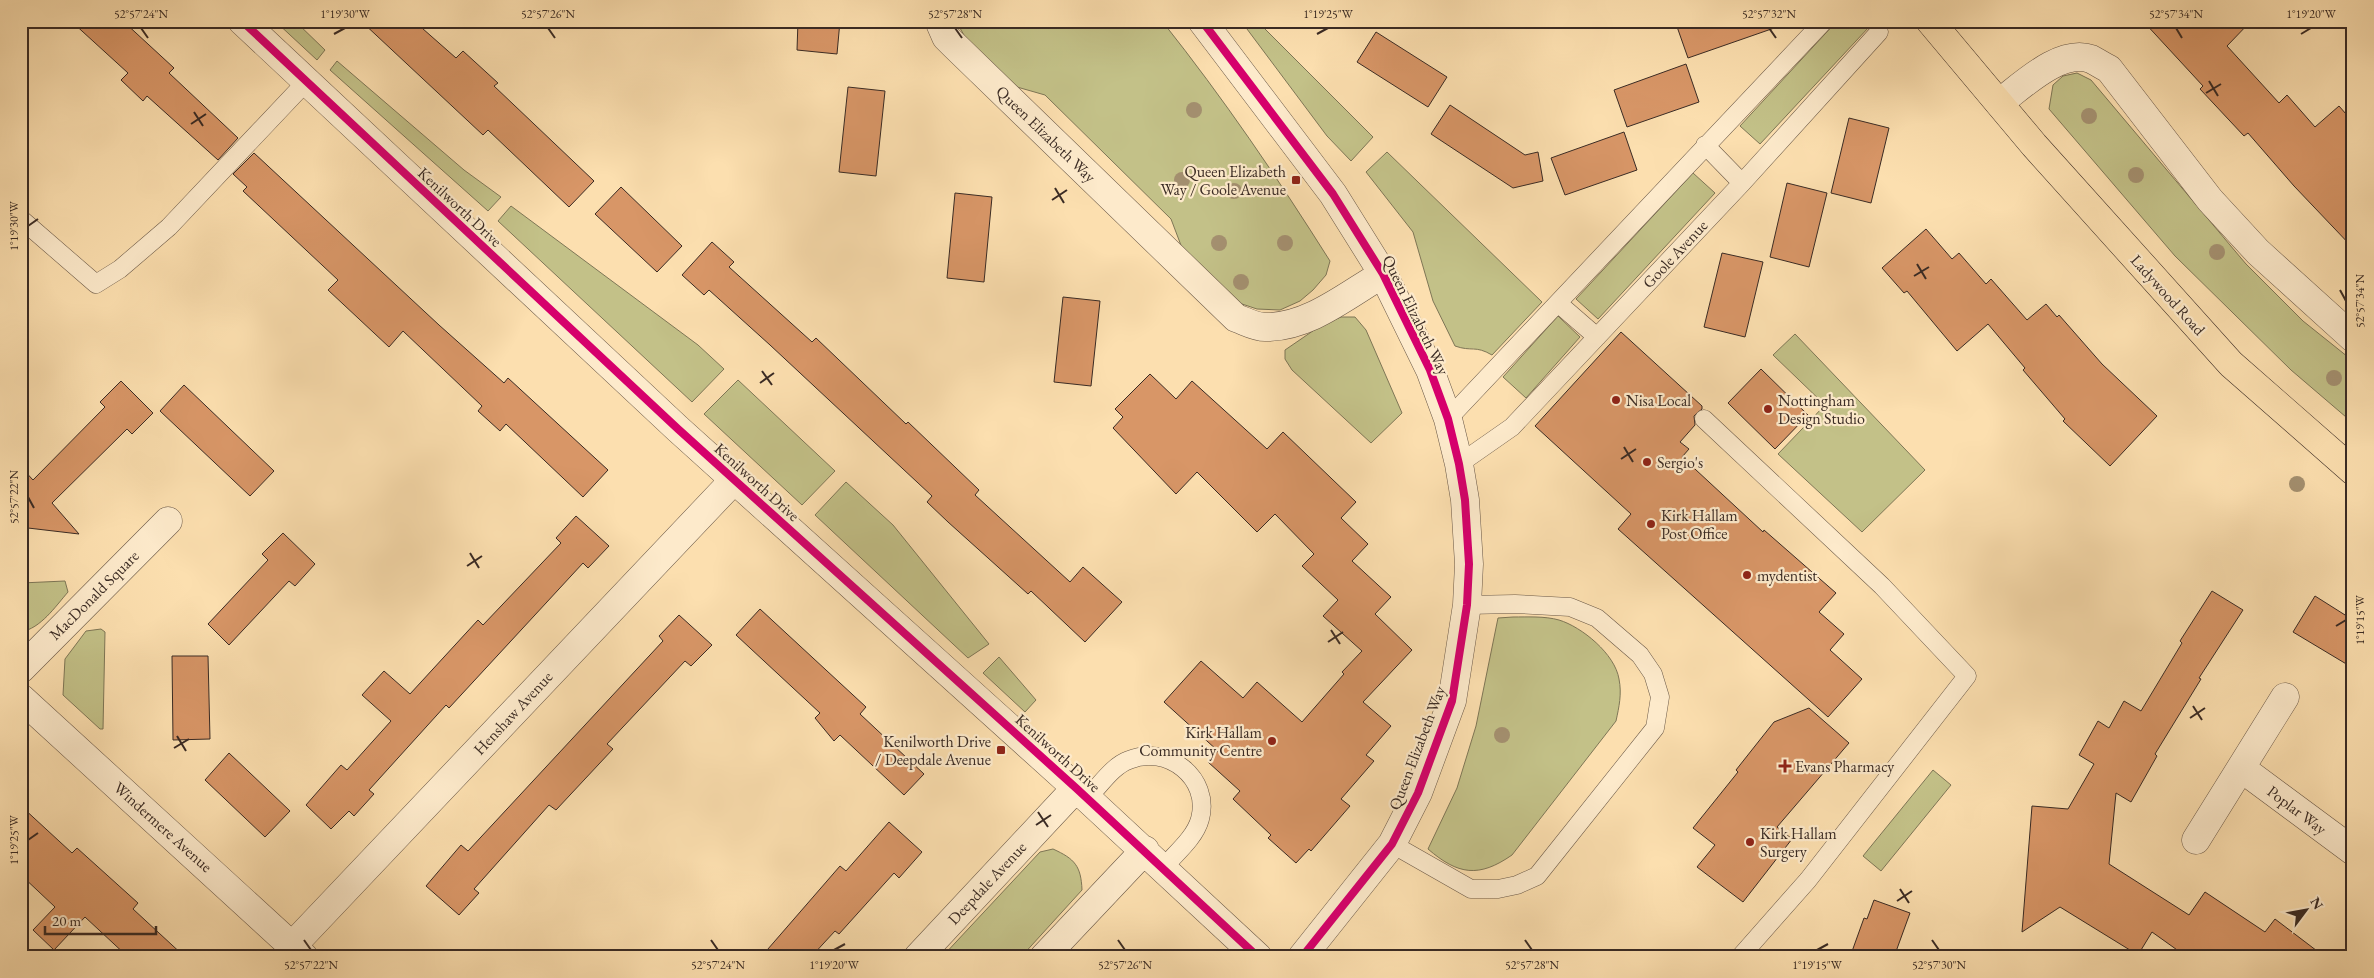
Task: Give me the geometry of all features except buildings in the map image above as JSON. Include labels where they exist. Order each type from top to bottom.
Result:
[{"type":"main road","name":"Ladywood Road","points":[[1930,21],[2034,145],[2231,364],[2353,471]]},
{"type":"street","name":"Kenilworth Drive","points":[[242,21],[734,480],[1082,793],[1258,957]]},
{"type":"street","name":"Queen Elizabeth Way","points":[[939,21],[946,36],[958,49],[1236,318],[1264,327],[1300,322],[1383,274]]},
{"type":"street","name":"Queen Elizabeth Way","points":[[1202,21],[1333,194],[1383,274],[1430,370],[1448,420],[1459,464],[1464,500],[1469,564],[1467,605],[1452,701],[1418,793],[1392,844],[1302,957]]},
{"type":"street","points":[[1999,103],[2056,62],[2078,58],[2090,59],[2109,69],[2210,200],[2258,252],[2353,338]]},
{"type":"street","name":"Henshaw Avenue","points":[[298,951],[734,480]]},
{"type":"street","name":"MacDonald Square","points":[[21,669],[168,521]]},
{"type":"street","points":[[2196,840],[2285,697]]},
{"type":"street","name":"Windermere Avenue","points":[[21,698],[298,951]]},
{"type":"street","name":"Poplar Way","points":[[2241,768],[2353,851]]},
{"type":"street","name":"Deepdale Avenue","points":[[918,957],[1082,793]]},
{"type":"street","points":[[1044,957],[1154,859]]},
{"type":"lane","points":[[1448,420],[1559,304],[1705,145],[1824,21]]},
{"type":"lane","name":"Goole Avenue","points":[[1459,464],[1512,427],[1742,183],[1879,32]]},
{"type":"lane","points":[[21,219],[96,284],[120,269],[169,227],[306,82]]},
{"type":"lane","points":[[1705,145],[1742,183]]},
{"type":"lane","points":[[1559,304],[1597,337]]},
{"type":"lane","points":[[1704,419],[1882,586],[1967,676],[1808,880],[1740,957]]},
{"type":"lane","points":[[1392,844],[1471,889],[1498,889],[1517,885],[1537,876],[1655,728],[1660,697],[1653,674],[1640,655],[1598,618],[1570,607],[1515,604],[1467,605]]},
{"type":"lane","points":[[1082,793],[1128,760],[1145,755],[1156,755],[1170,759],[1182,766],[1199,790],[1200,819],[1194,832],[1154,859]]},
{"type":"shaded area","points":[[275,21],[295,21],[325,50],[317,60]]},
{"type":"shaded area","points":[[956,21],[1162,21],[1228,109],[1310,230],[1330,261],[1326,275],[1300,301],[1280,310],[1257,309],[1239,303],[1182,248],[1171,219],[1045,95],[1017,87],[969,44]]},
{"type":"shaded area","points":[[1241,21],[1257,21],[1373,137],[1351,161],[1327,136]]},
{"type":"shaded area","points":[[1837,21],[1864,21],[1869,27],[1760,144],[1740,126]]},
{"type":"shaded area","points":[[337,61],[464,170],[501,197],[488,211],[330,70]]},
{"type":"shaded area","points":[[2077,73],[2091,80],[2246,264],[2303,321],[2353,361],[2353,423],[2291,370],[2175,256],[2049,109],[2053,85],[2063,76]]},
{"type":"shaded area","points":[[1387,152],[1542,302],[1492,355],[1477,349],[1455,346],[1433,301],[1413,232],[1366,172]]},
{"type":"shaded area","points":[[1693,173],[1715,193],[1598,319],[1576,299]]},
{"type":"shaded area","points":[[511,206],[698,345],[724,369],[692,402],[498,221]]},
{"type":"shaded area","points":[[1558,316],[1580,337],[1526,398],[1503,377]]},
{"type":"shaded area","points":[[1341,317],[1355,317],[1366,330],[1402,413],[1371,443],[1292,370],[1285,359],[1285,350],[1323,324]]},
{"type":"shaded area","points":[[1795,334],[1925,470],[1862,532],[1778,454],[1825,405],[1773,355]]},
{"type":"shaded area","points":[[738,380],[835,471],[802,505],[704,414]]},
{"type":"shaded area","points":[[846,482],[893,525],[989,644],[968,658],[815,515]]},
{"type":"shaded area","points":[[65,581],[68,592],[53,610],[41,622],[21,632],[21,583]]},
{"type":"shaded area","points":[[1542,617],[1559,620],[1587,635],[1604,651],[1616,670],[1620,685],[1619,706],[1616,721],[1512,855],[1489,867],[1469,870],[1449,864],[1428,849],[1457,788],[1476,726],[1498,618]]},
{"type":"shaded area","points":[[101,629],[105,632],[103,729],[100,729],[63,695],[65,659],[86,631]]},
{"type":"shaded area","points":[[999,657],[1036,700],[1025,712],[983,673]]},
{"type":"shaded area","points":[[1933,770],[1951,785],[1881,871],[1863,856]]},
{"type":"shaded area","points":[[1053,849],[1067,856],[1075,864],[1080,875],[1082,890],[1021,957],[942,957],[1040,852]]},
{"type":"cycle path","points":[[242,21],[678,429],[1076,788],[1258,957]]},
{"type":"cycle path","points":[[1202,21],[1333,194],[1383,274],[1430,370],[1448,419],[1459,464],[1465,500],[1469,564],[1467,605],[1452,701],[1418,793],[1392,844],[1302,957]]},
{"type":"place","name":"Queen Elizabeth Way / Goole Avenue","points":[[1296,180]]},
{"type":"place","name":"Nisa Local","points":[[1616,400]]},
{"type":"place","name":"Nottingham Design Studio","points":[[1768,409]]},
{"type":"place","name":"Sergio's","points":[[1647,462]]},
{"type":"place","name":"Kirk Hallam Post Office","points":[[1651,524]]},
{"type":"place","name":"mydentist","points":[[1747,575]]},
{"type":"place","name":"Kirk Hallam Community Centre","points":[[1272,741]]},
{"type":"place","name":"Kenilworth Drive / Deepdale Avenue","points":[[1001,750]]},
{"type":"place","name":"Evans Pharmacy","points":[[1785,766]]},
{"type":"place","name":"Kirk Hallam Surgery","points":[[1750,842]]}]
